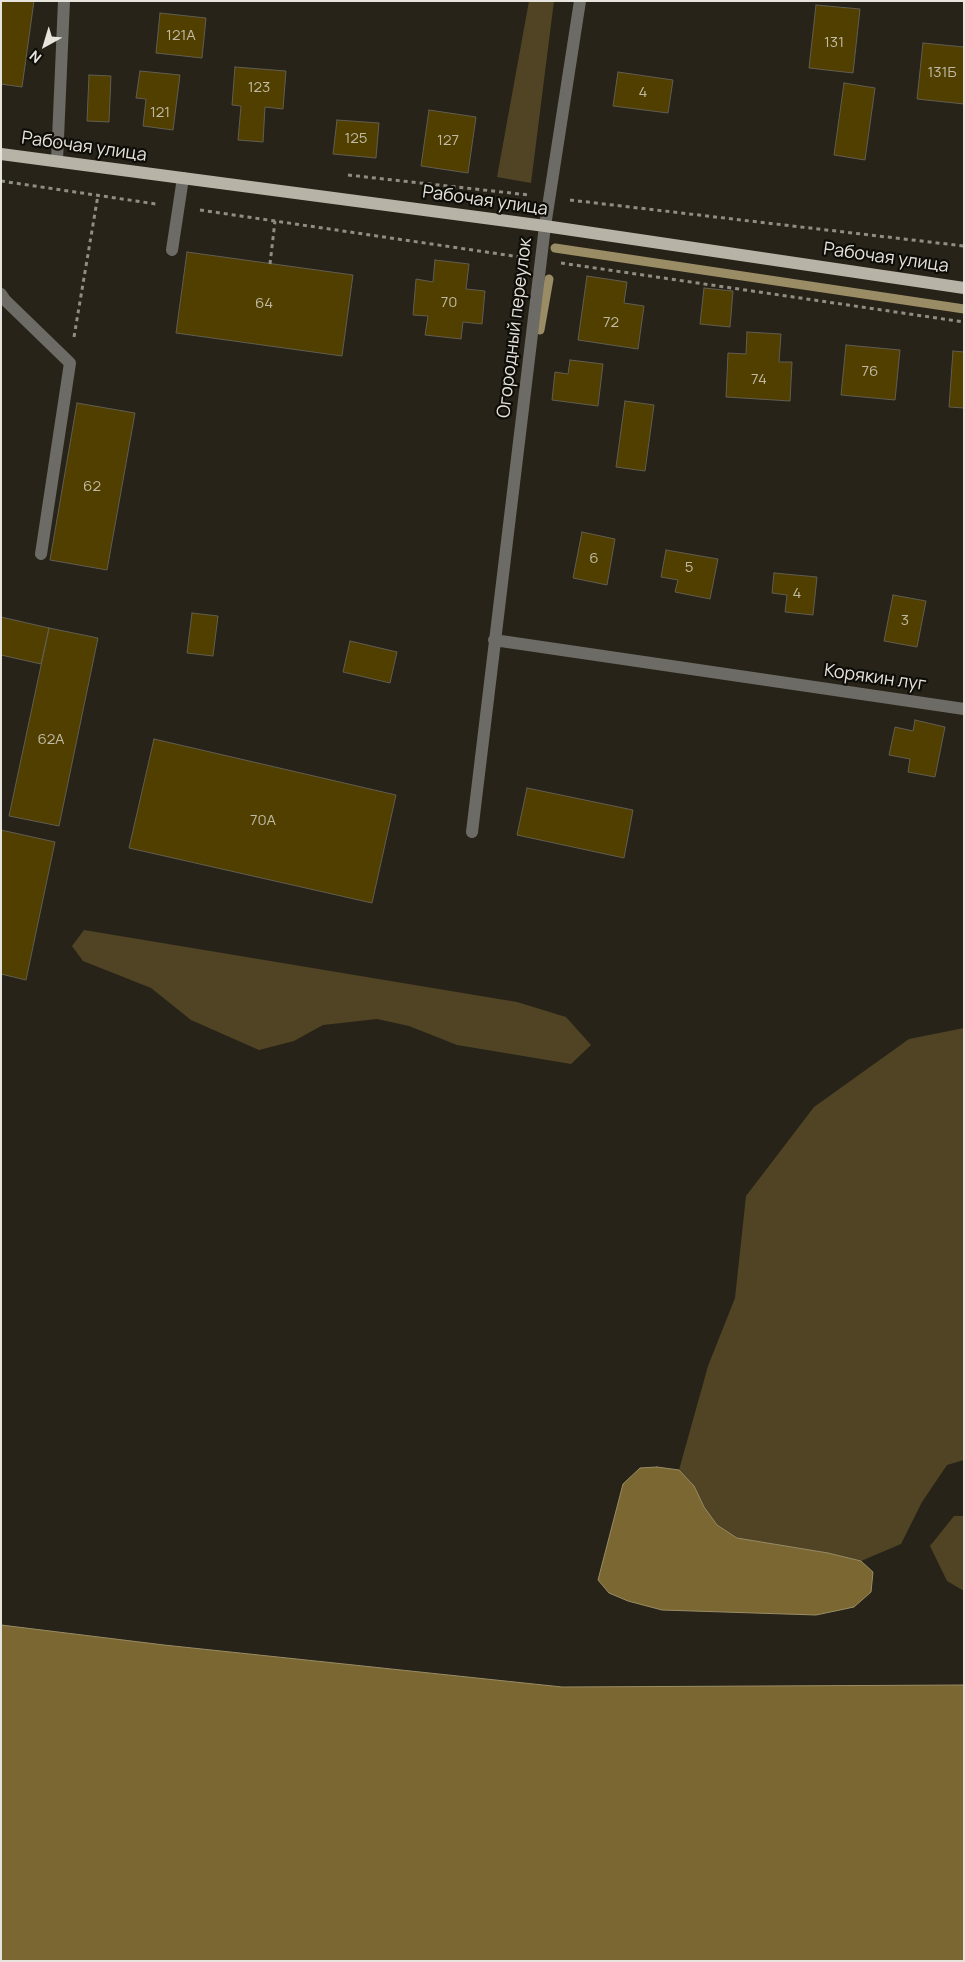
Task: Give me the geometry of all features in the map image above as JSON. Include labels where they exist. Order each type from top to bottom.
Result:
[{"type":"main road","name":"Рабочая улица","points":[[1,154],[545,226],[964,288]]},
{"type":"street","points":[[57,161],[64,1]]},
{"type":"street","name":"Огородный переулок","points":[[472,832],[545,226],[580,1]]},
{"type":"street","points":[[172,250],[183,178]]},
{"type":"street","points":[[1,294],[70,363],[41,554]]},
{"type":"street","name":"Корякин луг","points":[[494,640],[964,709]]},
{"type":"path","points":[[342,175],[549,197],[964,246]]},
{"type":"path","points":[[1,180],[964,322]]},
{"type":"path","points":[[70,363],[98,195]]},
{"type":"path","points":[[270,264],[275,221]]},
{"type":"shaded area","points":[[529,1],[554,1],[531,183],[497,177]]},
{"type":"shaded area","points":[[84,930],[517,1002],[566,1017],[591,1045],[571,1064],[457,1045],[409,1026],[377,1019],[323,1025],[294,1041],[259,1050],[191,1020],[151,988],[83,961],[72,946]]},
{"type":"shaded area","points":[[964,1028],[964,1460],[947,1465],[922,1502],[901,1544],[861,1561],[828,1553],[738,1538],[717,1525],[704,1507],[694,1486],[679,1470],[708,1366],[735,1298],[746,1196],[814,1107],[909,1039]]},
{"type":"shaded area","points":[[657,1467],[679,1470],[694,1486],[704,1507],[717,1525],[737,1538],[828,1553],[861,1561],[873,1572],[871,1592],[854,1607],[816,1615],[662,1610],[628,1601],[609,1593],[598,1580],[623,1484],[640,1468]]},
{"type":"shaded area","points":[[954,1516],[964,1516],[964,1591],[947,1581],[930,1546]]},
{"type":"shaded area","points":[[1,1625],[164,1645],[562,1687],[964,1685],[964,1961],[1,1961]]},
{"type":"building","points":[[1,1],[34,1],[22,87],[1,84]]},
{"type":"building","points":[[816,5],[860,9],[853,73],[809,68]]},
{"type":"building","points":[[160,13],[206,18],[202,58],[156,53]]},
{"type":"building","points":[[923,43],[964,47],[964,104],[917,99]]},
{"type":"building","points":[[235,67],[286,71],[283,109],[265,107],[263,142],[238,140],[241,106],[232,105]]},
{"type":"building","points":[[140,71],[180,75],[173,130],[143,126],[146,99],[136,98]]},
{"type":"building","points":[[618,72],[673,80],[668,113],[613,106]]},
{"type":"building","points":[[89,75],[111,76],[109,122],[87,121]]},
{"type":"building","points":[[844,83],[875,88],[865,160],[834,155]]},
{"type":"building","points":[[429,110],[476,117],[468,173],[421,166]]},
{"type":"building","points":[[337,120],[379,123],[376,158],[333,154]]},
{"type":"building","points":[[187,252],[353,275],[342,356],[176,333]]},
{"type":"building","points":[[435,260],[469,264],[466,289],[485,291],[482,324],[463,322],[461,339],[425,335],[428,316],[413,315],[416,279],[433,282]]},
{"type":"building","points":[[587,276],[627,282],[624,303],[644,306],[638,349],[578,340]]},
{"type":"building","points":[[704,288],[733,291],[730,327],[700,324]]},
{"type":"building","points":[[747,332],[781,334],[779,362],[792,362],[790,401],[726,397],[728,353],[746,354]]},
{"type":"building","points":[[846,345],[900,350],[895,400],[841,395]]},
{"type":"building","points":[[953,351],[964,352],[964,408],[949,407]]},
{"type":"building","points":[[570,360],[603,364],[598,406],[552,400],[555,372],[568,374]]},
{"type":"building","points":[[625,401],[654,405],[645,471],[616,467]]},
{"type":"building","points":[[77,403],[135,413],[107,570],[50,560]]},
{"type":"building","points":[[582,532],[615,539],[607,585],[573,578]]},
{"type":"building","points":[[666,550],[718,559],[710,599],[675,592],[678,580],[661,577]]},
{"type":"building","points":[[774,573],[817,577],[813,615],[785,612],[787,595],[772,593]]},
{"type":"building","points":[[893,595],[926,601],[917,647],[884,641]]},
{"type":"building","points":[[192,613],[218,616],[213,656],[187,653]]},
{"type":"building","points":[[1,617],[49,628],[41,664],[1,655]]},
{"type":"building","points":[[49,628],[98,638],[59,826],[9,816]]},
{"type":"building","points":[[350,641],[397,652],[390,683],[343,672]]},
{"type":"building","points":[[915,720],[945,727],[935,777],[908,772],[910,759],[889,755],[895,727],[913,731]]},
{"type":"building","points":[[154,739],[396,795],[372,903],[129,848]]},
{"type":"building","points":[[527,788],[633,810],[624,858],[517,835]]},
{"type":"building","points":[[1,830],[55,842],[26,980],[1,974]]},
{"type":"waterway","points":[[555,248],[964,309]]},
{"type":"waterway","points":[[540,330],[549,279]]}]
